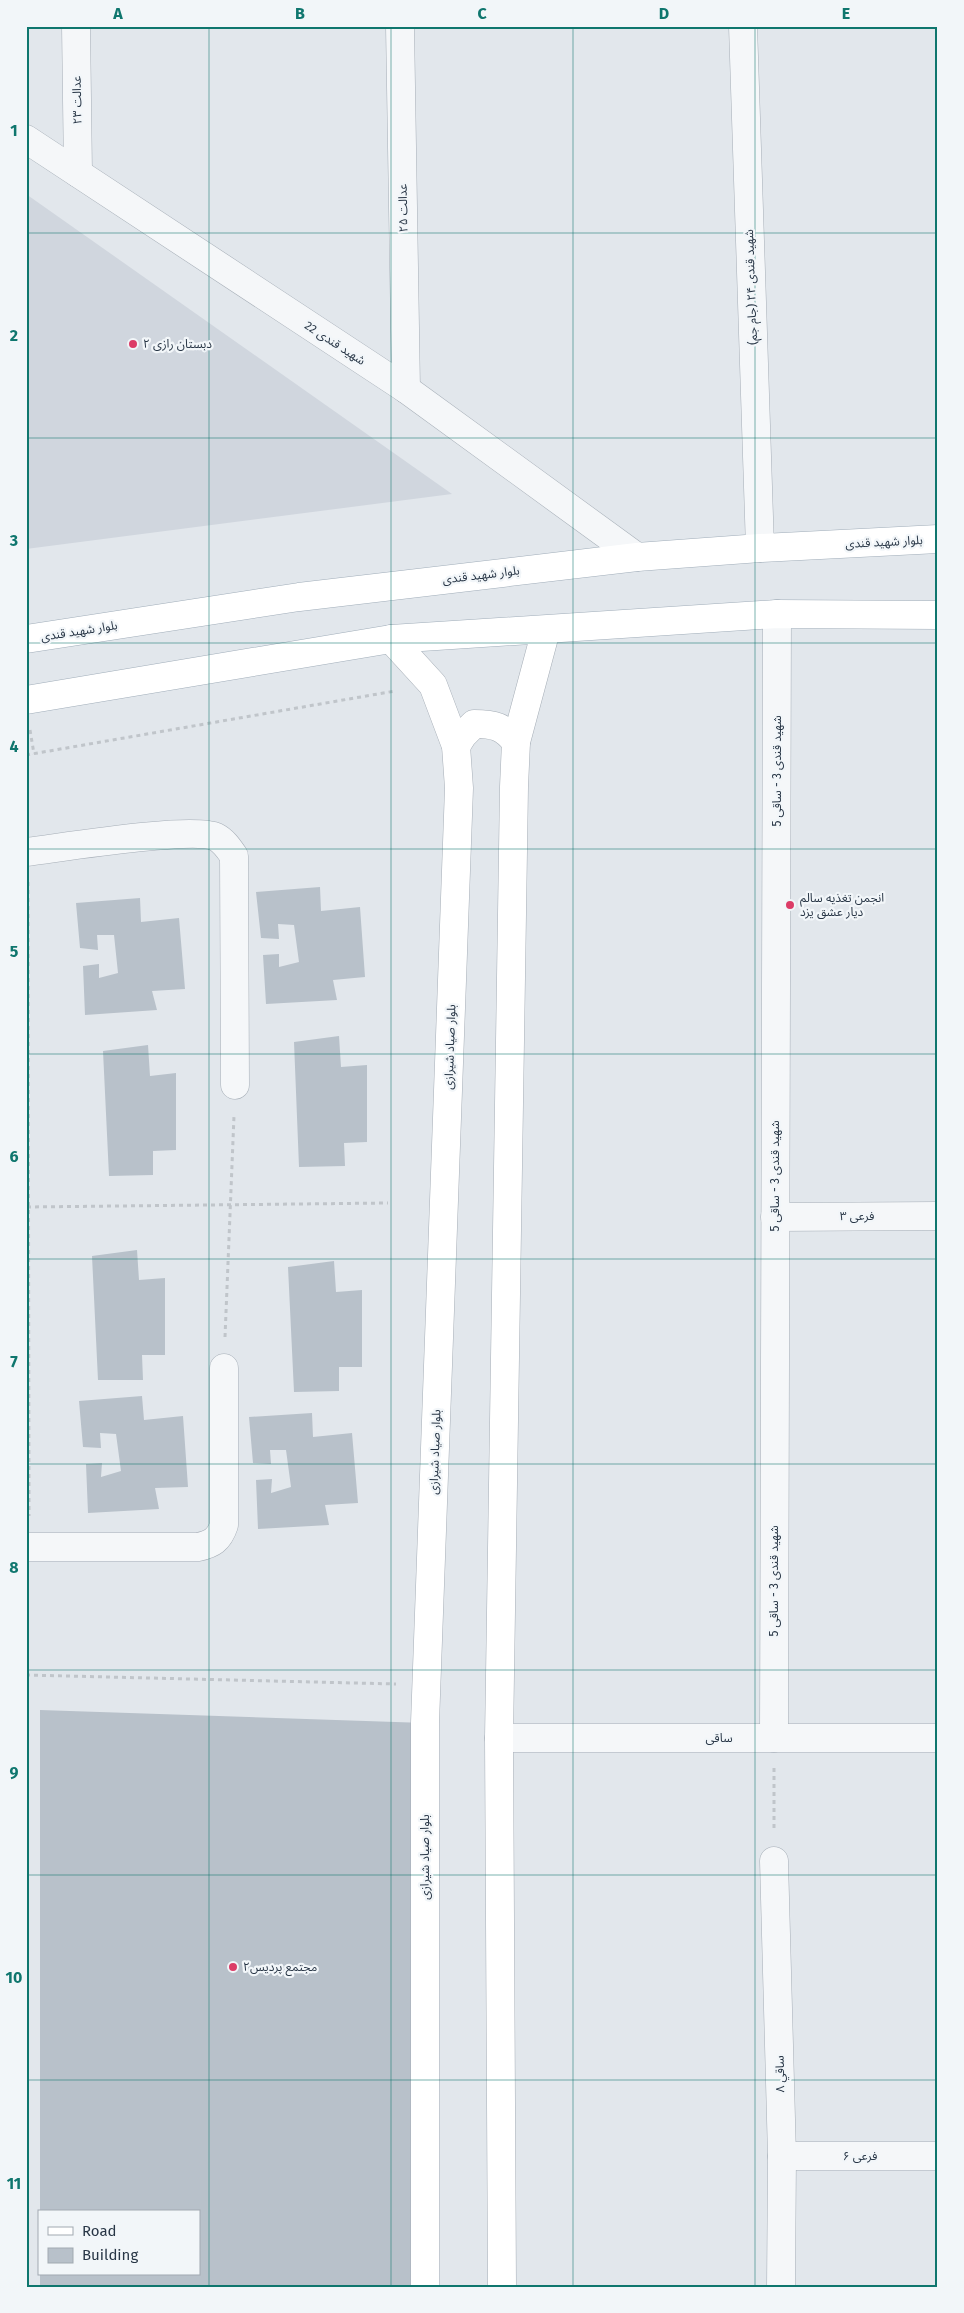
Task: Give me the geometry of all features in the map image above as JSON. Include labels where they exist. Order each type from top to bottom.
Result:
[{"type":"main road","name":"بلوار شهید قندی","points":[[26,639],[299,597],[637,557],[760,548],[938,539]]},
{"type":"main road","points":[[26,700],[391,638],[546,630],[777,614],[938,615]]},
{"type":"main road","points":[[502,2287],[499,1738],[516,742],[546,630]]},
{"type":"main road","name":"بلوار صیاد شیرازی","points":[[391,638],[433,685],[456,746],[459,788],[426,1685],[425,2287]]},
{"type":"main road","points":[[456,746],[463,735],[474,724],[494,724],[507,731],[516,742]]},
{"type":"street","name":"عدالت ۲۳","points":[[76,26],[78,174]]},
{"type":"street","name":"عدالت ۲۵","points":[[400,26],[406,389]]},
{"type":"street","name":"شهید قندی ۲۴ (جام جم)","points":[[743,26],[760,548]]},
{"type":"street","name":"شهید قندی 22","points":[[26,139],[406,389],[637,557]]},
{"type":"street","name":"شهید قندی 3 - ساقی 5","points":[[774,1738],[777,614]]},
{"type":"street","points":[[27,852],[164,836],[215,836],[224,842],[234,856],[235,1085]]},
{"type":"street","name":"فرعی ۳","points":[[775,1216],[938,1216]]},
{"type":"street","points":[[28,1547],[198,1546],[210,1544],[220,1536],[224,1526],[224,1368]]},
{"type":"street","name":"ساقی","points":[[499,1738],[938,1738]]},
{"type":"street","name":"ساقي ۸","points":[[774,1861],[782,2156],[781,2287]]},
{"type":"street","name":"فرعی ۶","points":[[782,2156],[938,2156]]},
{"type":"path","points":[[26,755],[433,685]]},
{"type":"path","points":[[27,852],[28,1547]]},
{"type":"path","points":[[224,1368],[235,1085]]},
{"type":"path","points":[[27,1207],[388,1203]]},
{"type":"path","points":[[26,1675],[426,1685]]},
{"type":"path","points":[[774,1738],[774,1861]]},
{"type":"shaded area","name":"دبستان رازی ۲","points":[[26,194],[452,494],[26,549]]},
{"type":"building","points":[[320,887],[321,911],[360,907],[365,977],[333,980],[337,1000],[266,1004],[263,955],[279,954],[279,967],[299,962],[294,925],[278,924],[279,939],[261,938],[256,892]]},
{"type":"building","points":[[140,898],[141,922],[179,918],[185,989],[152,991],[157,1010],[85,1015],[83,966],[99,964],[99,978],[118,973],[114,935],[97,935],[98,950],[80,948],[76,903]]},
{"type":"building","points":[[339,1036],[341,1067],[367,1065],[367,1142],[344,1143],[345,1166],[299,1167],[294,1042]]},
{"type":"building","points":[[148,1045],[150,1076],[176,1073],[176,1150],[153,1151],[153,1175],[109,1176],[103,1051]]},
{"type":"building","points":[[137,1250],[139,1280],[165,1278],[165,1355],[142,1355],[143,1380],[98,1380],[92,1256]]},
{"type":"building","points":[[334,1261],[336,1292],[362,1290],[362,1367],[339,1367],[339,1391],[294,1392],[288,1267]]},
{"type":"building","points":[[142,1396],[144,1420],[183,1416],[188,1487],[155,1488],[159,1509],[88,1513],[86,1464],[102,1463],[101,1477],[121,1471],[116,1434],[100,1433],[101,1448],[83,1447],[79,1401]]},
{"type":"building","points":[[312,1413],[313,1437],[352,1433],[358,1503],[325,1505],[329,1525],[258,1529],[256,1480],[272,1479],[271,1493],[291,1487],[286,1450],[270,1450],[271,1464],[253,1463],[249,1417]]},
{"type":"building","name":"مجتمع پردیس۲","points":[[40,1710],[425,1723],[425,2287],[40,2287],[40,2276],[200,2276],[200,2210],[40,2210]]},
{"type":"place","name":"دبستان رازی ۲","points":[[133,344]]},
{"type":"place","name":"انجمن تغذیه سالم دیار عشق یزد","points":[[790,905]]},
{"type":"place","name":"مجتمع پردیس۲","points":[[233,1967]]}]
